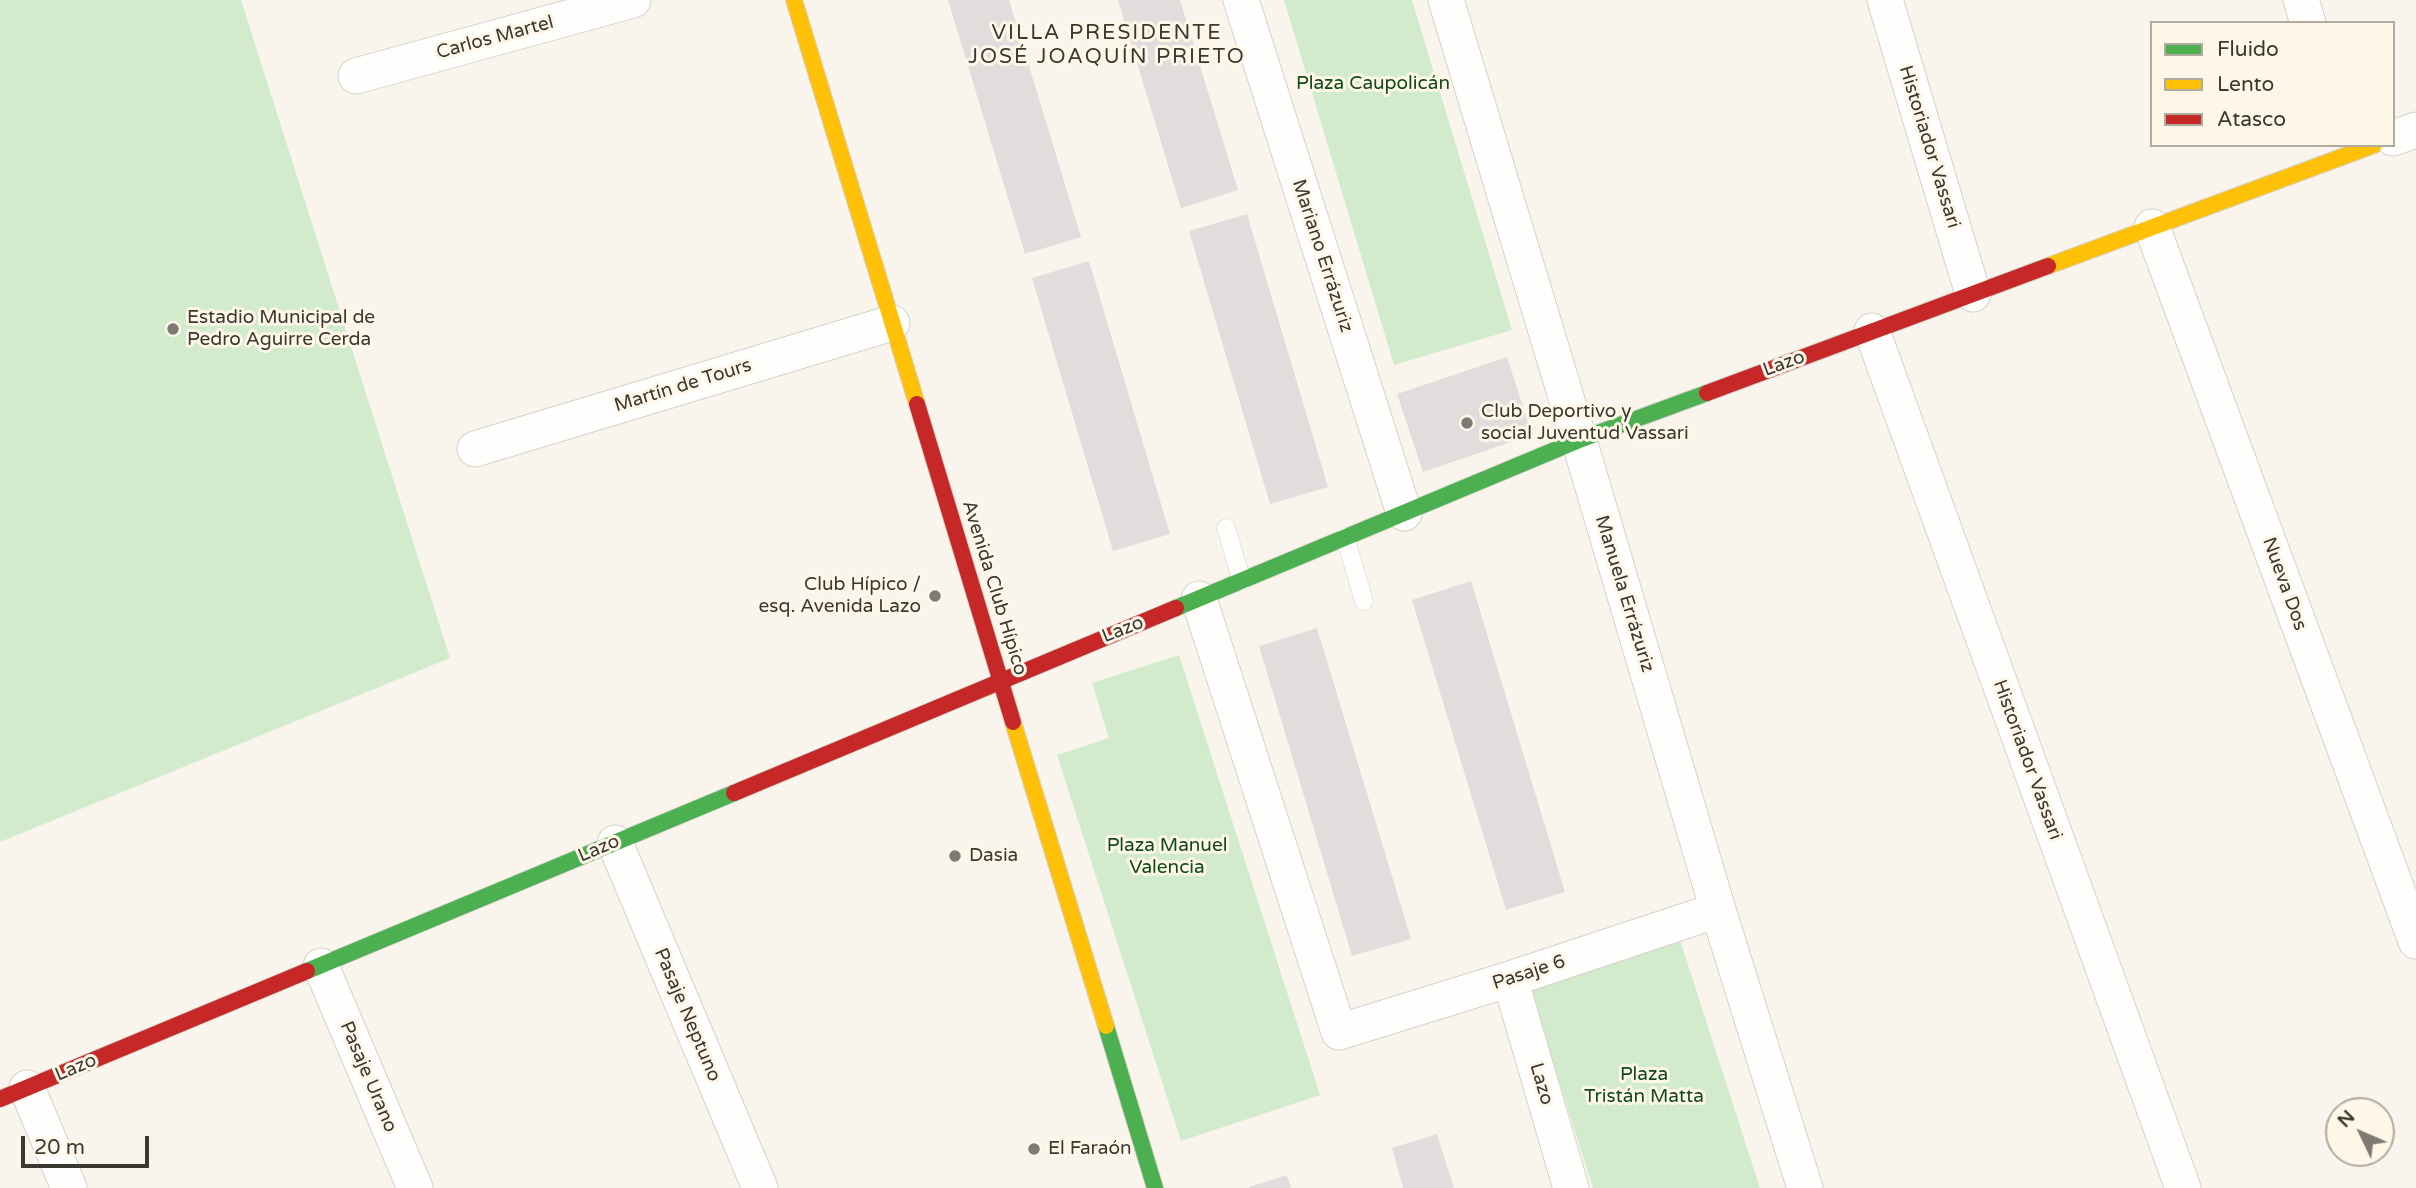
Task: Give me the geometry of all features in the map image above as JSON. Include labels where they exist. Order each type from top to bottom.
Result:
[{"type":"street","name":"Carlos Martel","points":[[356,76],[634,0]]},
{"type":"street","name":"Avenida Club Hípico","points":[[794,0],[1154,1188]]},
{"type":"street","name":"Mariano Errázuriz","points":[[1241,0],[1404,513]]},
{"type":"street","name":"Manuela Errázuriz","points":[[1446,0],[1718,910],[1805,1188]]},
{"type":"street","name":"Historiador Vassari","points":[[1885,0],[1973,294]]},
{"type":"street","points":[[2301,0],[2307,21]]},
{"type":"street","points":[[2395,137],[2416,130]]},
{"type":"street","name":"Lazo","points":[[13,1094],[1579,440],[2357,148]]},
{"type":"street","name":"Nueva Dos","points":[[2151,227],[2416,941]]},
{"type":"street","name":"Martín de Tours","points":[[475,449],[892,323]]},
{"type":"street","name":"Historiador Vassari","points":[[1872,331],[2183,1188]]},
{"type":"street","name":"Pasaje 6","points":[[1199,599],[1339,1032],[1718,910]]},
{"type":"street","name":"Pasaje Neptuno","points":[[615,842],[760,1188]]},
{"type":"street","name":"Pasaje Urano","points":[[321,966],[415,1188]]},
{"type":"street","name":"Lazo","points":[[1510,979],[1572,1188]]},
{"type":"street","points":[[13,1094],[69,1188]]},
{"type":"lane","points":[[1226,528],[1242,580]]},
{"type":"lane","points":[[1345,537],[1364,601]]},
{"type":"green space","name":"Estadio Municipal de Pedro Aguirre Cerda","points":[[0,0],[241,0],[450,658],[0,842]]},
{"type":"green space","name":"Plaza Caupolicán","points":[[1284,0],[1412,0],[1512,330],[1394,365]]},
{"type":"green space","name":"Plaza Manuel Valencia","points":[[1179,655],[1320,1095],[1181,1141],[1057,755],[1109,738],[1092,683]]},
{"type":"green space","name":"Plaza Tristán Matta","points":[[1678,934],[1760,1188],[1593,1188],[1528,984]]},
{"type":"building","points":[[948,0],[1009,0],[1081,237],[1025,254]]},
{"type":"building","points":[[1118,0],[1180,0],[1238,190],[1181,208]]},
{"type":"building","points":[[1247,214],[1328,487],[1270,504],[1189,231]]},
{"type":"building","points":[[1089,261],[1170,534],[1113,551],[1032,278]]},
{"type":"building","name":"Club Deportivo y social Juventud Vassari","points":[[1507,357],[1532,435],[1423,472],[1397,394]]},
{"type":"building","points":[[1471,581],[1565,892],[1506,910],[1412,600]]},
{"type":"building","points":[[1317,628],[1411,939],[1352,956],[1259,646]]},
{"type":"building","points":[[1437,1134],[1454,1188],[1403,1188],[1392,1148]]},
{"type":"building","points":[[1287,1175],[1291,1188],[1249,1188],[1249,1187]]},
{"type":"traffic: fast","points":[[1176,608],[1579,440],[1707,393]]},
{"type":"traffic: fast","points":[[307,971],[734,793]]},
{"type":"traffic: fast","points":[[1106,1026],[1155,1188]]},
{"type":"traffic: slow","points":[[794,0],[917,404]]},
{"type":"traffic: slow","points":[[2048,266],[2369,147]]},
{"type":"traffic: slow","points":[[1013,722],[1106,1026]]},
{"type":"traffic: jam","points":[[1707,393],[2048,266]]},
{"type":"traffic: jam","points":[[917,404],[1013,722]]},
{"type":"traffic: jam","points":[[734,793],[1176,608]]},
{"type":"traffic: jam","points":[[0,1099],[307,971]]},
{"type":"place","name":"Estadio Municipal de Pedro Aguirre Cerda","points":[[173,329]]},
{"type":"place","name":"Club Deportivo y social Juventud Vassari","points":[[1467,423]]},
{"type":"place","name":"Club Hípico / esq. Avenida Lazo","points":[[935,596]]},
{"type":"place","name":"Dasia","points":[[955,856]]},
{"type":"place","name":"El Faraón","points":[[1034,1149]]},
{"type":"district","name":"VILLA PRESIDENTE JOSÉ JOAQUÍN PRIETO","points":[[1107,45]]}]
